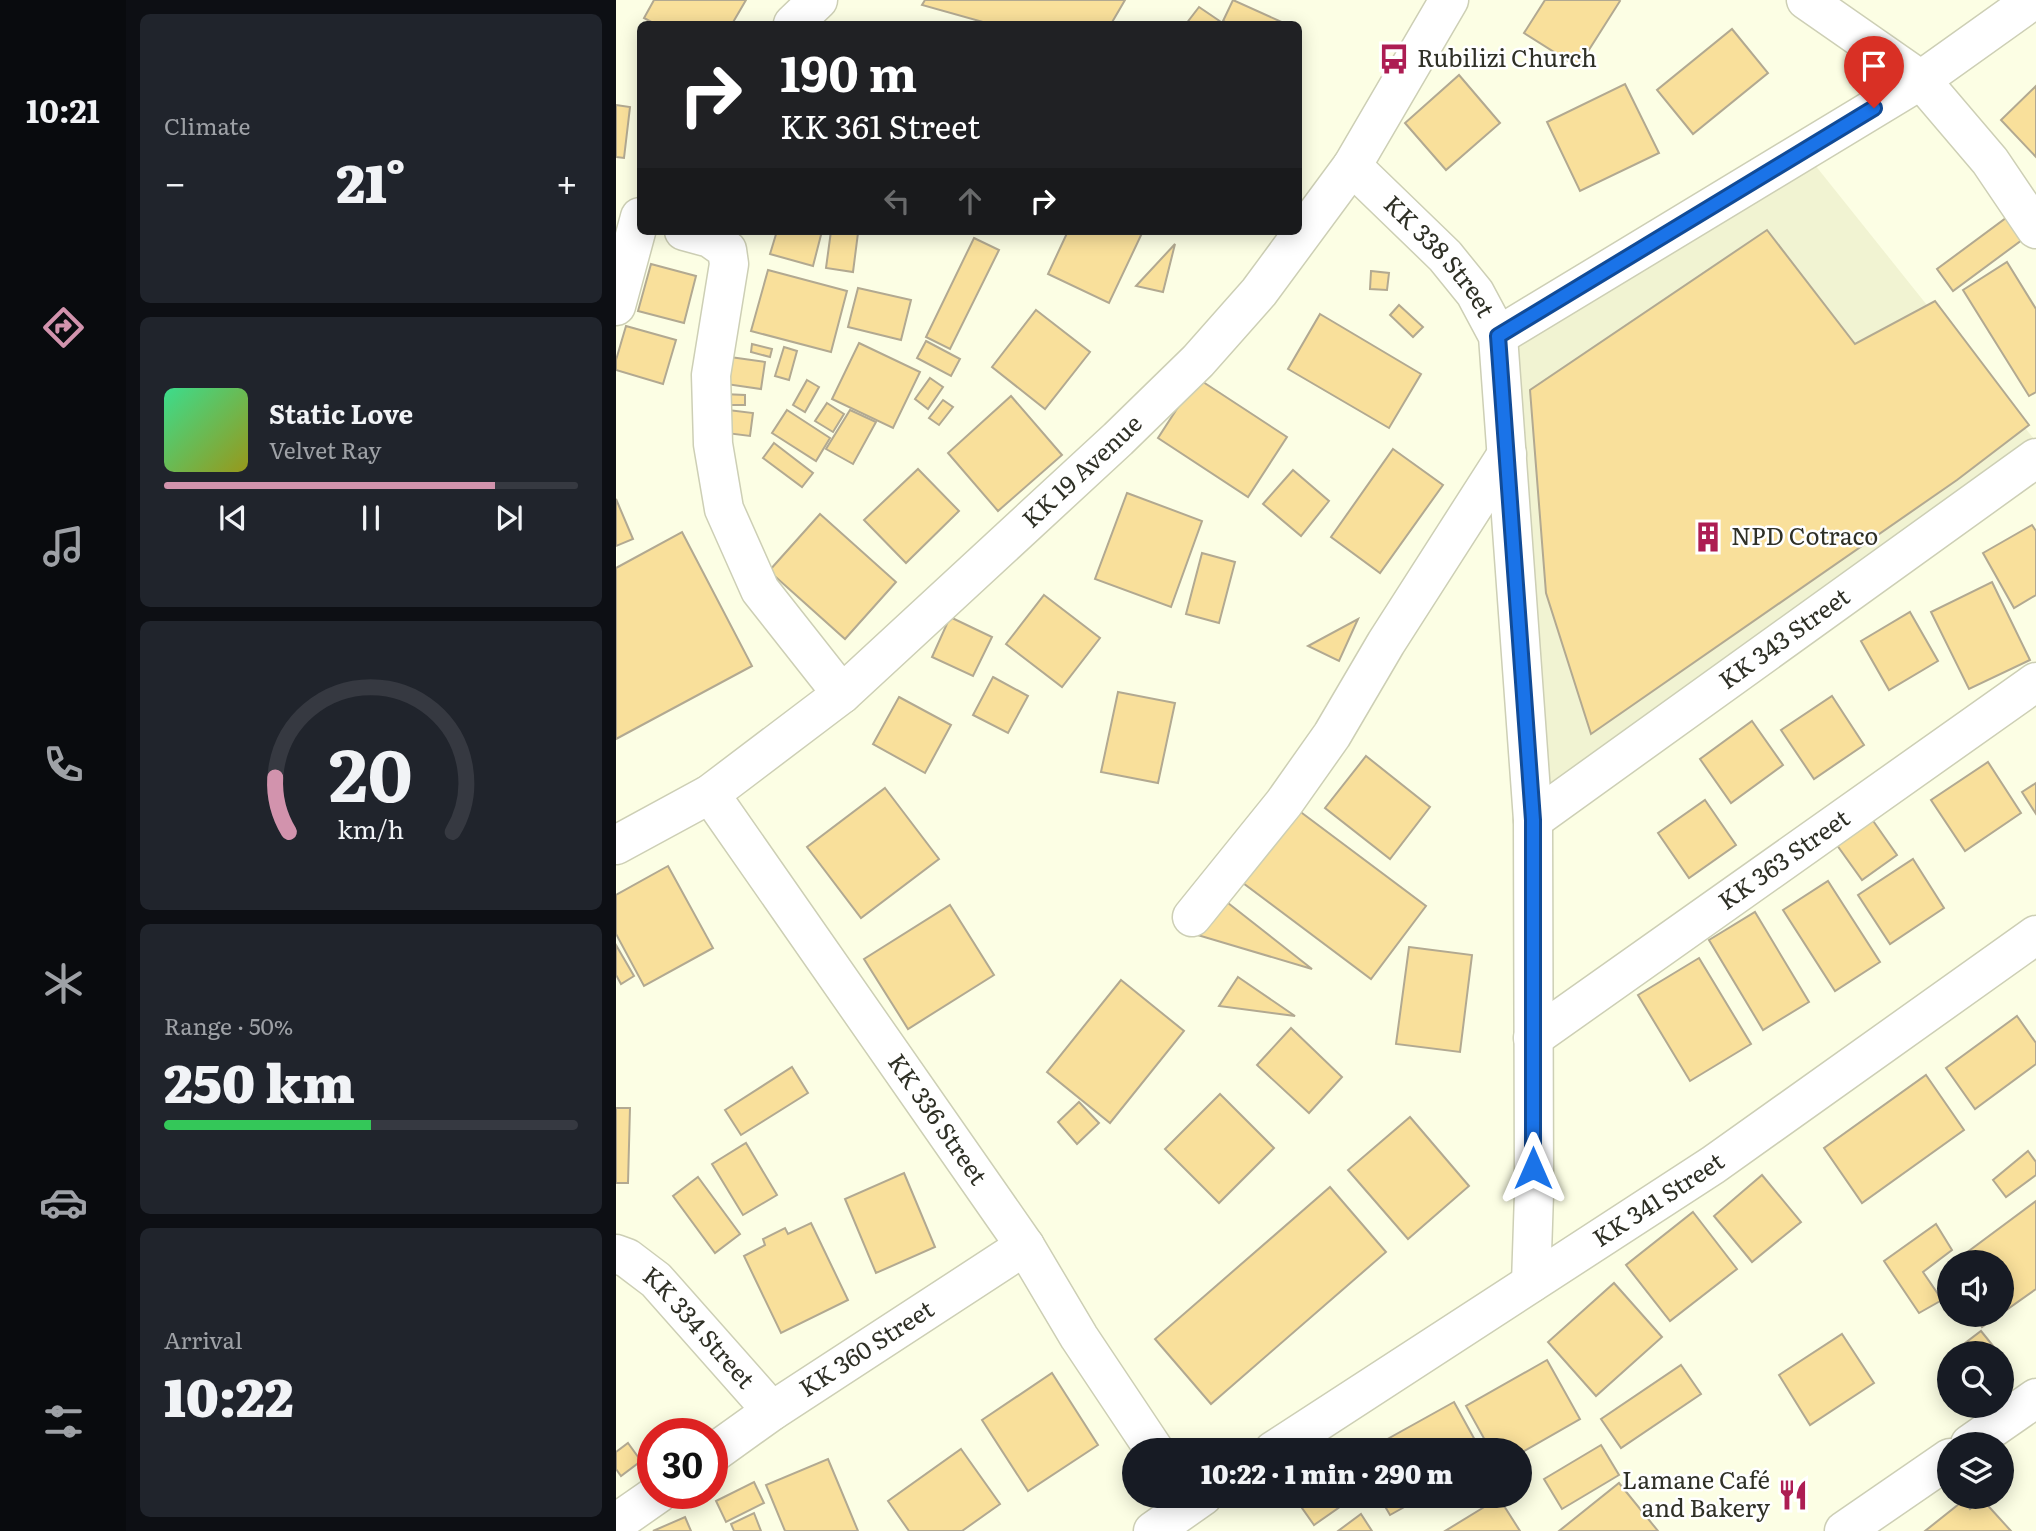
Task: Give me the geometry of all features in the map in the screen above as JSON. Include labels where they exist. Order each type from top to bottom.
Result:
[{"type":"street","points":[[796,21],[818,0]]},
{"type":"street","name":"KK 19 Avenue","points":[[1302,234],[1352,166],[1449,0]]},
{"type":"street","points":[[1806,0],[1922,80],[1990,161],[2036,229]]},
{"type":"street","points":[[1498,336],[1922,80],[2033,0]]},
{"type":"street","name":"KK 338 Street","points":[[1352,166],[1445,256],[1475,293],[1498,336],[1533,820],[1534,1194],[1531,1283]]},
{"type":"street","points":[[616,306],[634,217]]},
{"type":"street","points":[[699,235],[710,238],[727,250],[729,264],[711,375],[713,444],[724,509],[760,590],[842,694]]},
{"type":"street","name":"KK 19 Avenue","points":[[616,845],[710,794],[842,694],[1118,439],[1198,360],[1259,292],[1301,235]]},
{"type":"street","points":[[1192,917],[1284,803],[1332,735],[1386,643],[1507,454]]},
{"type":"street","name":"KK 343 Street","points":[[1533,820],[2036,458]]},
{"type":"street","name":"KK 363 Street","points":[[1533,1038],[2036,682]]},
{"type":"street","name":"KK 336 Street","points":[[710,794],[1025,1247],[1079,1337],[1146,1438]]},
{"type":"street","name":"KK 341 Street","points":[[1293,1438],[1713,1165],[2036,935]]},
{"type":"street","name":"KK 360 Street","points":[[728,1442],[772,1410],[1025,1247]]},
{"type":"street","name":"KK 334 Street","points":[[616,1254],[627,1258],[656,1280],[772,1410]]},
{"type":"street","points":[[1987,1432],[2036,1398]]},
{"type":"street","points":[[1844,1531],[1937,1467]]},
{"type":"street","points":[[616,1523],[637,1508]]},
{"type":"street","points":[[1153,1531],[1195,1508]]},
{"type":"shaded area","name":"NPD Cotraco","points":[[1811,160],[2034,439],[1541,800],[1498,336]]},
{"type":"building","points":[[654,0],[746,0],[734,21],[650,21],[644,18]]},
{"type":"building","points":[[925,0],[1125,0],[1113,21],[979,21],[922,5]]},
{"type":"building","points":[[1233,0],[1279,21],[1223,21]]},
{"type":"building","points":[[1545,0],[1620,1],[1578,67],[1524,33]]},
{"type":"building","points":[[1199,7],[1220,21],[1188,21]]},
{"type":"building","points":[[1732,29],[1768,73],[1693,134],[1657,90]]},
{"type":"building","points":[[1459,75],[1500,123],[1446,170],[1405,123]]},
{"type":"building","points":[[1625,84],[1659,153],[1580,191],[1547,122]]},
{"type":"building","points":[[2036,86],[2036,157],[2001,120]]},
{"type":"building","points":[[616,105],[630,107],[624,158],[616,157]]},
{"type":"building","points":[[2010,215],[2026,237],[1953,291],[1937,269]]},
{"type":"building","name":"NPD Cotraco","points":[[1767,230],[1855,344],[1935,301],[2029,425],[1957,480],[1591,734],[1546,593],[1530,390]]},
{"type":"building","points":[[776,235],[821,235],[813,266],[770,254]]},
{"type":"building","points":[[830,235],[858,235],[853,272],[826,268]]},
{"type":"building","points":[[1066,235],[1141,235],[1109,303],[1048,274]]},
{"type":"building","points":[[974,238],[999,250],[950,349],[926,337]]},
{"type":"building","points":[[1175,244],[1163,292],[1136,286]]},
{"type":"building","points":[[2007,262],[2036,309],[2036,392],[2029,396],[1963,290]]},
{"type":"building","points":[[651,264],[696,276],[684,323],[638,311]]},
{"type":"building","points":[[768,270],[847,291],[831,352],[751,331]]},
{"type":"building","points":[[1371,271],[1389,273],[1387,290],[1370,289]]},
{"type":"building","points":[[858,288],[911,300],[901,340],[848,327]]},
{"type":"building","points":[[1399,305],[1423,327],[1413,337],[1390,315]]},
{"type":"building","points":[[1036,310],[1090,352],[1045,409],[992,367]]},
{"type":"building","points":[[1320,314],[1421,374],[1389,428],[1288,369]]},
{"type":"building","points":[[626,326],[676,340],[663,384],[616,370],[616,360]]},
{"type":"building","points":[[926,341],[960,359],[951,376],[917,358]]},
{"type":"building","points":[[859,343],[920,372],[893,428],[832,399]]},
{"type":"building","points":[[752,344],[772,349],[770,357],[751,352]]},
{"type":"building","points":[[784,347],[797,351],[789,380],[775,376]]},
{"type":"building","points":[[730,357],[765,362],[761,389],[726,384]]},
{"type":"building","points":[[930,378],[943,387],[928,409],[915,399]]},
{"type":"building","points":[[1197,378],[1287,437],[1248,497],[1158,438]]},
{"type":"building","points":[[807,380],[819,387],[805,412],[793,405]]},
{"type":"building","points":[[723,394],[745,395],[745,405],[723,405]]},
{"type":"building","points":[[1011,396],[1062,455],[998,511],[948,453]]},
{"type":"building","points":[[943,400],[953,407],[939,425],[929,418]]},
{"type":"building","points":[[827,403],[844,414],[833,432],[815,421]]},
{"type":"building","points":[[720,409],[753,413],[750,436],[718,432]]},
{"type":"building","points":[[787,410],[830,438],[816,461],[772,433]]},
{"type":"building","points":[[850,410],[876,422],[853,464],[826,449]]},
{"type":"building","points":[[774,443],[813,473],[802,487],[763,458]]},
{"type":"building","points":[[1393,449],[1443,485],[1380,573],[1331,537]]},
{"type":"building","points":[[918,469],[959,511],[906,563],[864,520]]},
{"type":"building","points":[[1293,470],[1329,501],[1301,536],[1263,504]]},
{"type":"building","points":[[1127,493],[1202,521],[1171,607],[1095,579]]},
{"type":"building","points":[[616,499],[633,539],[616,546]]},
{"type":"building","points":[[820,514],[896,582],[845,639],[769,571]]},
{"type":"building","points":[[2032,525],[2036,531],[2036,595],[2014,608],[1983,553]]},
{"type":"building","points":[[682,532],[752,666],[616,739],[616,568]]},
{"type":"building","points":[[1202,553],[1235,562],[1219,623],[1186,614]]},
{"type":"building","points":[[1992,582],[2030,660],[1969,689],[1931,612]]},
{"type":"building","points":[[1044,595],[1100,638],[1062,687],[1006,644]]},
{"type":"building","points":[[1910,612],[1938,661],[1889,690],[1861,641]]},
{"type":"building","points":[[950,617],[992,637],[973,676],[932,657]]},
{"type":"building","points":[[1358,619],[1339,661],[1308,646]]},
{"type":"building","points":[[993,677],[1028,696],[1008,733],[973,715]]},
{"type":"building","points":[[1118,692],[1175,703],[1158,783],[1101,772]]},
{"type":"building","points":[[1832,696],[1864,745],[1814,779],[1781,730]]},
{"type":"building","points":[[899,697],[951,725],[925,773],[873,744]]},
{"type":"building","points":[[1752,721],[1783,765],[1731,803],[1700,759]]},
{"type":"building","points":[[1366,756],[1430,807],[1390,859],[1325,808]]},
{"type":"building","points":[[1988,762],[2021,813],[1965,851],[1931,800]]},
{"type":"building","points":[[2036,783],[2036,814],[2022,792]]},
{"type":"building","points":[[885,788],[939,859],[861,918],[807,847]]},
{"type":"building","points":[[1705,800],[1736,845],[1689,878],[1658,833]]},
{"type":"building","points":[[1294,807],[1426,906],[1371,979],[1239,880]]},
{"type":"building","points":[[1869,815],[1897,855],[1862,880],[1834,841]]},
{"type":"building","points":[[1913,859],[1944,908],[1890,944],[1858,895]]},
{"type":"building","points":[[668,866],[713,948],[644,986],[616,934],[616,895]]},
{"type":"building","points":[[1828,881],[1880,962],[1835,991],[1783,910]]},
{"type":"building","points":[[1214,892],[1312,969],[1184,931]]},
{"type":"building","points":[[950,905],[994,975],[908,1029],[864,959]]},
{"type":"building","points":[[1755,912],[1809,1002],[1763,1030],[1709,940]]},
{"type":"building","points":[[616,945],[634,976],[621,984],[616,975]]},
{"type":"building","points":[[1409,947],[1472,955],[1460,1052],[1396,1044]]},
{"type":"building","points":[[1699,958],[1751,1044],[1690,1081],[1638,995]]},
{"type":"building","points":[[1238,977],[1295,1016],[1219,1006]]},
{"type":"building","points":[[1121,980],[1184,1031],[1110,1123],[1047,1072]]},
{"type":"building","points":[[2017,1016],[2036,1043],[2036,1064],[1975,1109],[1946,1068]]},
{"type":"building","points":[[1291,1028],[1342,1077],[1309,1113],[1257,1065]]},
{"type":"building","points":[[792,1067],[808,1093],[741,1135],[725,1110]]},
{"type":"building","points":[[1926,1075],[1964,1130],[1862,1203],[1824,1148]]},
{"type":"building","points":[[1220,1094],[1274,1148],[1219,1203],[1165,1149]]},
{"type":"building","points":[[1079,1102],[1099,1123],[1077,1144],[1058,1122]]},
{"type":"building","points":[[616,1108],[630,1108],[628,1183],[616,1183]]},
{"type":"building","points":[[1410,1117],[1469,1186],[1408,1239],[1348,1170]]},
{"type":"building","points":[[746,1143],[777,1195],[743,1215],[712,1164]]},
{"type":"building","points":[[2028,1151],[2036,1162],[2036,1175],[2006,1197],[1993,1180]]},
{"type":"building","points":[[904,1173],[935,1247],[876,1273],[845,1199]]},
{"type":"building","points":[[1762,1175],[1801,1222],[1752,1262],[1714,1216]]},
{"type":"building","points":[[698,1177],[740,1234],[715,1253],[673,1196]]},
{"type":"building","points":[[1330,1187],[1386,1252],[1211,1404],[1155,1339]]},
{"type":"building","points":[[2036,1201],[2036,1289],[2014,1305],[2014,1250],[1970,1250]]},
{"type":"building","points":[[1693,1212],[1737,1269],[1670,1321],[1626,1265]]},
{"type":"building","points":[[811,1223],[848,1300],[781,1333],[744,1256],[765,1245],[763,1239],[785,1228],[788,1234]]},
{"type":"building","points":[[1936,1224],[1952,1250],[1937,1250],[1937,1261],[1923,1272],[1937,1293],[1937,1303],[1919,1313],[1884,1261]]},
{"type":"building","points":[[1614,1283],[1662,1337],[1596,1396],[1548,1342]]},
{"type":"building","points":[[1981,1331],[1989,1341],[1968,1341]]},
{"type":"building","points":[[1842,1334],[1874,1383],[1810,1425],[1779,1375]]},
{"type":"building","points":[[1547,1360],[1580,1419],[1532,1447],[1532,1438],[1484,1438],[1466,1406]]},
{"type":"building","points":[[1681,1365],[1701,1394],[1621,1448],[1601,1419]]},
{"type":"building","points":[[1052,1373],[1098,1445],[1028,1491],[982,1420]]},
{"type":"building","points":[[1454,1402],[1474,1438],[1389,1438]]},
{"type":"building","points":[[628,1443],[637,1455],[637,1464],[621,1476],[616,1469],[616,1452]]},
{"type":"building","points":[[1601,1445],[1619,1475],[1562,1509],[1544,1479]]},
{"type":"building","points":[[961,1449],[1000,1504],[962,1531],[909,1531],[888,1501]]},
{"type":"building","points":[[828,1459],[858,1531],[785,1531],[766,1485]]},
{"type":"building","points":[[754,1482],[764,1503],[726,1522],[720,1509],[728,1509],[728,1495]]},
{"type":"building","points":[[1619,1483],[1658,1531],[1559,1531]]},
{"type":"building","points":[[1302,1508],[1338,1508],[1314,1525]]},
{"type":"building","points":[[1386,1508],[1403,1508],[1390,1515]]},
{"type":"building","points":[[1483,1508],[1505,1508],[1520,1531],[1445,1531]]},
{"type":"building","points":[[1953,1509],[1991,1509],[2011,1531],[1925,1531]]},
{"type":"building","points":[[754,1513],[761,1531],[734,1531],[731,1524]]},
{"type":"building","points":[[1361,1514],[1372,1531],[1338,1531]]},
{"type":"building","points":[[685,1517],[691,1531],[653,1531]]},
{"type":"place","name":"Rubilizi Church","points":[[1394,59]]},
{"type":"place","name":"NPD Cotraco","points":[[1708,537]]},
{"type":"place","name":"Lamane Café and Bakery","points":[[1793,1495]]},
{"type":"route","points":[[1533,1168],[1533,820],[1514,528],[1498,336],[1874,108]]}]
